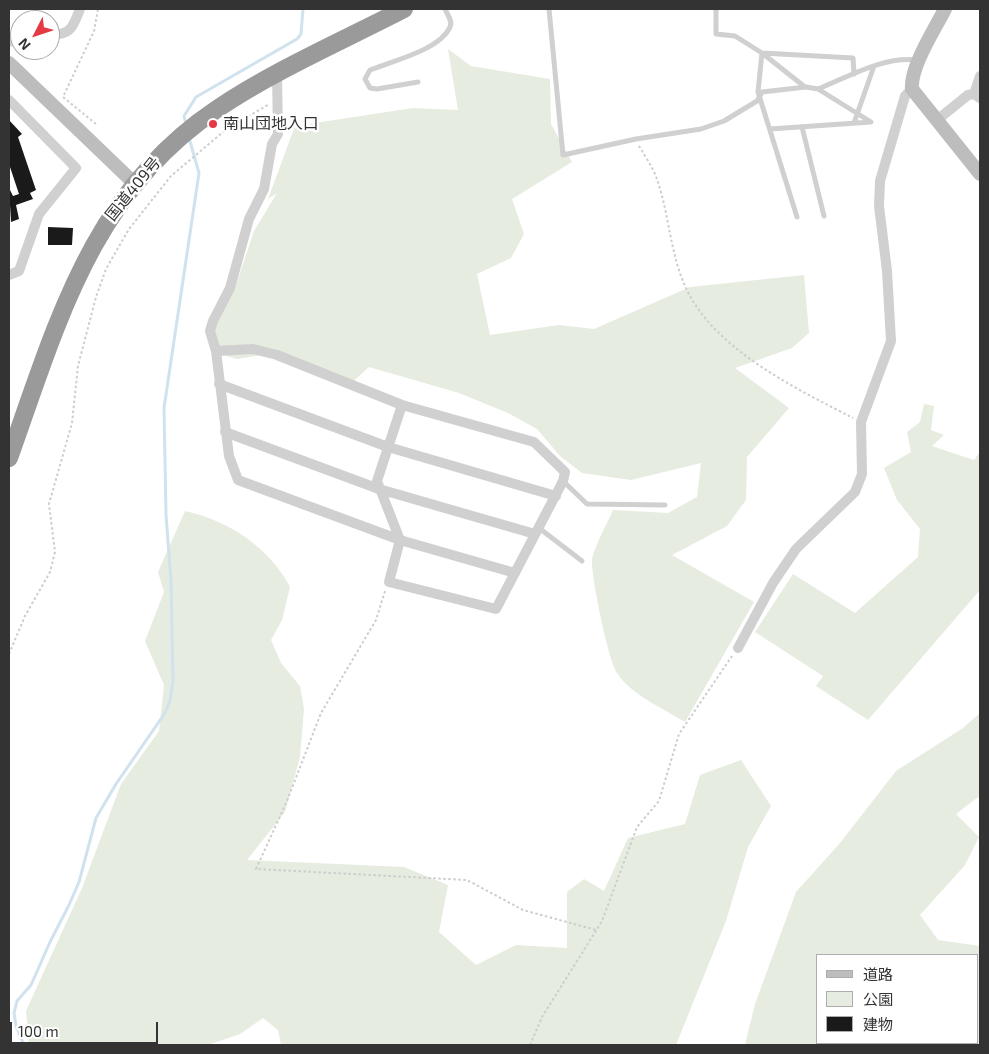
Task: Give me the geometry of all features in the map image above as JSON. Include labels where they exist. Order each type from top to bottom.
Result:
[{"type":"highway","name":"国道409号","points":[[9,458],[80,269],[99,233],[147,168],[186,132],[217,108],[404,9]]},
{"type":"street","points":[[60,35],[63,35],[73,26],[80,9]]},
{"type":"street","points":[[945,9],[920,60],[912,82],[912,89],[980,174]]},
{"type":"street","points":[[9,63],[134,184]]},
{"type":"street","points":[[277,75],[279,101],[278,134],[272,144],[264,189],[249,219],[230,288],[210,331],[216,351],[229,456],[238,480],[400,540],[515,573]]},
{"type":"street","points":[[937,120],[968,96],[977,96],[980,76]]},
{"type":"street","points":[[738,648],[772,583],[796,549],[855,492],[862,474],[861,422],[891,341],[887,271],[879,206],[880,181],[905,96],[912,89]]},
{"type":"street","points":[[9,100],[76,168],[38,214],[19,271],[9,275]]},
{"type":"street","points":[[216,351],[252,349],[277,355],[402,405],[534,442],[565,472],[564,481],[496,609],[389,582],[400,540],[377,481],[402,405]]},
{"type":"street","points":[[219,384],[388,447],[556,496]]},
{"type":"street","points":[[225,432],[380,488],[536,531]]},
{"type":"lane","points":[[418,82],[377,89],[370,88],[365,80],[370,70],[435,44],[450,27],[451,21],[445,9]]},
{"type":"lane","points":[[549,9],[563,155],[636,139],[701,129],[724,121],[760,98],[762,92],[806,87],[818,89],[871,122],[770,129]]},
{"type":"lane","points":[[716,9],[716,34],[735,36],[762,53],[806,87]]},
{"type":"lane","points":[[762,53],[853,58],[854,74]]},
{"type":"lane","points":[[762,53],[758,92],[797,217]]},
{"type":"lane","points":[[818,89],[874,66],[904,58],[920,60]]},
{"type":"lane","points":[[854,123],[874,66]]},
{"type":"lane","points":[[802,127],[824,216]]},
{"type":"lane","points":[[564,481],[587,504],[665,505]]},
{"type":"lane","points":[[536,531],[582,561]]},
{"type":"path","points":[[96,124],[63,97],[94,31],[98,9]]},
{"type":"path","points":[[9,654],[25,616],[50,572],[55,552],[49,504],[72,423],[78,366],[96,297],[106,269],[128,229],[170,176],[229,127],[250,113],[279,101]]},
{"type":"path","points":[[636,139],[657,178],[672,245],[685,285],[703,314],[731,344],[752,360],[797,389],[861,422]]},
{"type":"path","points":[[389,582],[376,620],[321,714],[287,802],[256,869],[467,880],[523,910],[596,930]]},
{"type":"path","points":[[530,1045],[542,1017],[602,921],[637,827],[659,802],[679,734],[738,648]]},
{"type":"green space","points":[[448,49],[471,66],[550,79],[551,124],[572,162],[512,199],[524,234],[511,258],[477,274],[490,335],[559,325],[594,329],[690,287],[804,275],[809,333],[792,348],[735,368],[789,408],[747,457],[746,500],[727,526],[672,555],[754,602],[685,722],[630,688],[617,673],[609,652],[601,617],[592,560],[613,510],[668,513],[697,497],[701,463],[631,480],[582,473],[560,456],[537,429],[508,413],[459,393],[369,367],[347,387],[268,354],[237,359],[215,353],[213,335],[223,306],[236,285],[254,231],[277,193],[268,199],[295,126],[413,108],[458,110]]},
{"type":"green space","points":[[924,404],[934,406],[931,430],[944,435],[932,446],[974,460],[980,452],[980,590],[868,720],[816,686],[823,676],[755,632],[793,574],[855,613],[918,557],[920,529],[897,500],[884,468],[911,452],[907,432],[920,422]]},
{"type":"green space","points":[[185,511],[217,521],[246,538],[271,560],[282,573],[290,587],[282,620],[271,640],[281,663],[300,686],[304,709],[300,757],[285,812],[247,860],[404,867],[448,885],[439,932],[476,965],[516,945],[567,948],[567,892],[584,879],[604,891],[628,838],[685,824],[700,775],[741,760],[771,806],[748,847],[726,921],[676,1045],[281,1045],[278,1030],[263,1018],[240,1034],[208,1045],[29,1045],[26,1011],[82,888],[121,784],[159,731],[164,685],[145,641],[164,592],[158,572]]},
{"type":"green space","points":[[980,713],[980,800],[978,797],[956,814],[979,837],[965,865],[920,915],[938,940],[980,946],[980,1045],[745,1045],[755,1004],[796,892],[840,843],[896,771],[963,728]]},
{"type":"building","points":[[9,120],[22,134],[18,137],[36,190],[30,193],[33,199],[16,205],[19,219],[11,222],[9,188],[13,196],[19,194],[9,164]]},
{"type":"building","points":[[48,227],[73,228],[72,245],[48,245]]},
{"type":"waterway","points":[[186,124],[184,116],[196,97],[297,39],[301,34],[303,9]]},
{"type":"waterway","points":[[24,1045],[16,1026],[14,1013],[17,1001],[31,985],[79,882],[96,818],[116,784],[165,713],[170,700],[173,681],[171,581],[166,515],[164,408],[199,173],[189,138]]},
{"type":"place","name":"南山団地入口","points":[[213,124]]}]
